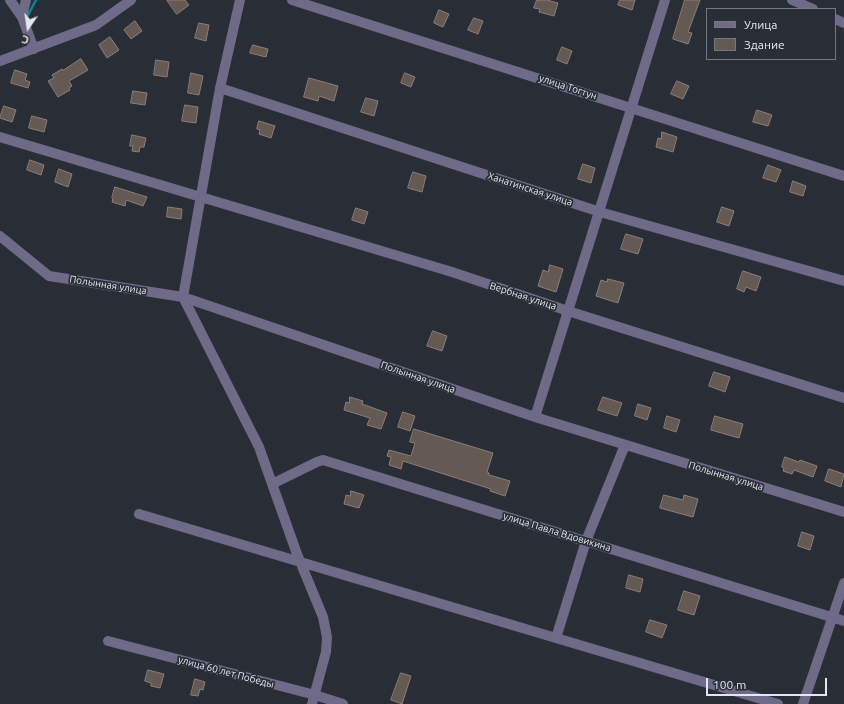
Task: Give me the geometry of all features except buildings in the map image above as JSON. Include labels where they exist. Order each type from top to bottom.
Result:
[{"type":"street","points":[[10,0],[22,17],[34,49]]},
{"type":"street","points":[[22,17],[26,0]]},
{"type":"street","points":[[0,61],[96,26],[131,0]]},
{"type":"street","points":[[240,0],[220,88],[183,297],[259,446],[300,562],[323,617],[327,637],[326,652],[313,700]]},
{"type":"street","name":"улица Тогтун","points":[[292,0],[844,176]]},
{"type":"street","points":[[535,417],[665,0]]},
{"type":"street","points":[[792,0],[811,8]]},
{"type":"street","name":"Ханатинская улица","points":[[220,88],[600,212],[844,280]]},
{"type":"street","name":"Вербная улица","points":[[0,137],[452,272],[568,311],[844,398]]},
{"type":"street","name":"Полынная улица","points":[[0,236],[49,276],[183,297],[535,417],[844,512]]},
{"type":"street","points":[[556,638],[586,541],[625,445]]},
{"type":"street","name":"улица Павла Вдовикина","points":[[272,484],[324,460],[844,621]]},
{"type":"street","points":[[139,514],[778,704]]},
{"type":"street","points":[[803,704],[844,583]]},
{"type":"street","name":"улица 60 лет Победы","points":[[108,642],[313,700],[343,704]]},
{"type":"waterway","points":[[27,17],[36,0]]}]
